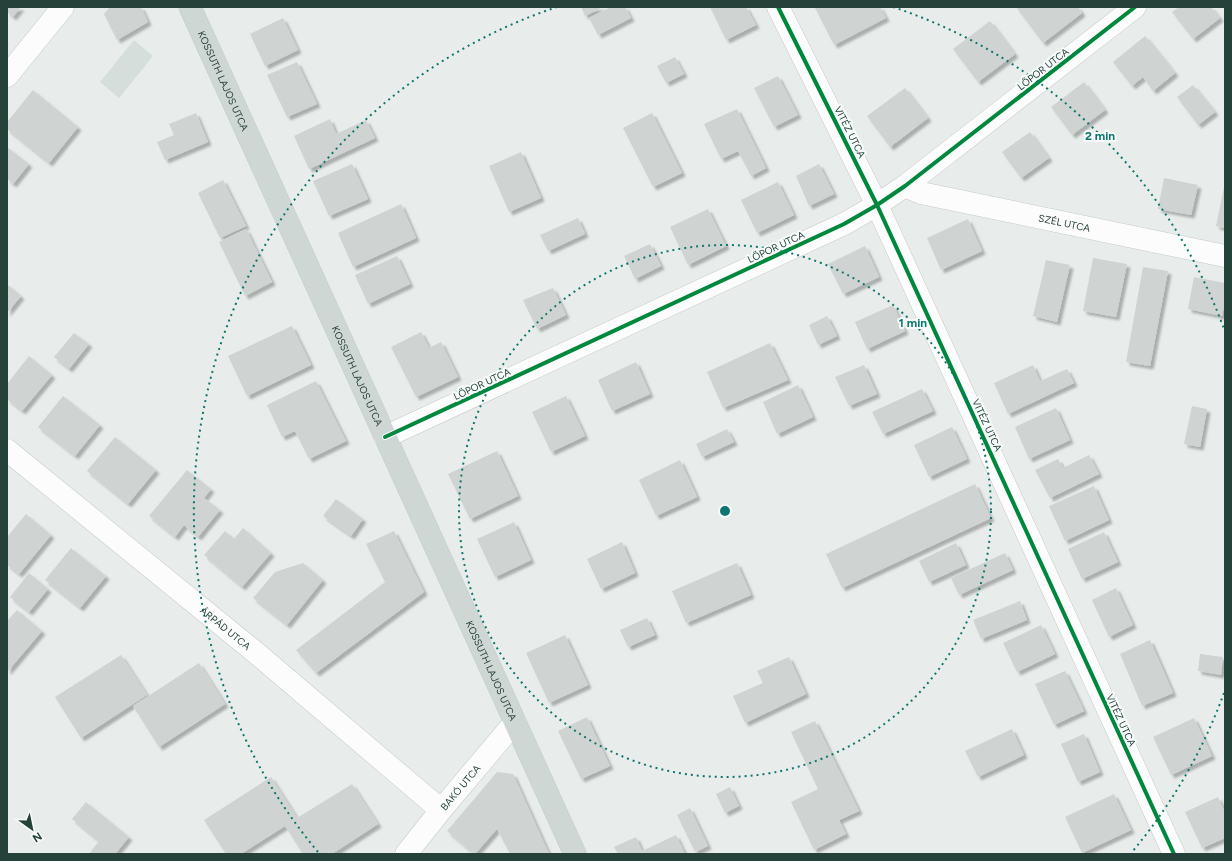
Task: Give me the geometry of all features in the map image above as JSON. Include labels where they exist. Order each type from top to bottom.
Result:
[{"type":"main road","name":"KOSSUTH LAJOS UTCA","points":[[190,7],[575,854]]},
{"type":"street","points":[[7,76],[63,7]]},
{"type":"street","name":"VITÉZ UTCA","points":[[778,7],[878,205],[1174,854]]},
{"type":"street","name":"LŐPOR UTCA","points":[[385,438],[844,224],[878,205],[905,186],[1135,7]]},
{"type":"street","name":"SZÉL UTCA","points":[[905,186],[921,193],[1225,256]]},
{"type":"street","name":"ÁRPÁD UTCA","points":[[7,450],[255,652],[441,810]]},
{"type":"street","name":"BAKÓ UTCA","points":[[406,854],[515,722]]},
{"type":"shaded area","points":[[134,40],[153,56],[119,98],[100,82]]},
{"type":"building","points":[[7,7],[21,7],[13,17],[7,12]]},
{"type":"building","points":[[110,7],[141,7],[148,22],[117,40],[104,14]]},
{"type":"building","points":[[581,7],[603,7],[585,16]]},
{"type":"building","points":[[611,7],[625,7],[631,18],[598,35],[589,18]]},
{"type":"building","points":[[710,7],[746,7],[756,25],[726,40]]},
{"type":"building","points":[[880,7],[886,18],[834,45],[815,8]]},
{"type":"building","points":[[1016,7],[1078,7],[1082,13],[1043,43]]},
{"type":"building","points":[[1179,7],[1211,7],[1220,18],[1193,39],[1172,12]]},
{"type":"building","points":[[283,18],[298,50],[265,66],[250,34]]},
{"type":"building","points":[[990,21],[1015,54],[978,82],[953,49]]},
{"type":"building","points":[[1145,36],[1175,73],[1153,91],[1143,77],[1132,86],[1113,62]]},
{"type":"building","points":[[675,57],[684,74],[666,83],[657,66]]},
{"type":"building","points":[[297,62],[317,104],[287,117],[267,75]]},
{"type":"building","points":[[778,76],[798,115],[774,127],[754,88]]},
{"type":"building","points":[[1084,82],[1105,110],[1072,135],[1051,107]]},
{"type":"building","points":[[1193,85],[1215,112],[1198,125],[1177,97]]},
{"type":"building","points":[[905,88],[928,118],[890,147],[867,116]]},
{"type":"building","points":[[33,90],[78,127],[49,163],[7,129],[7,122]]},
{"type":"building","points":[[737,109],[766,168],[751,176],[738,151],[721,159],[704,124]]},
{"type":"building","points":[[196,113],[208,142],[165,160],[157,142],[174,135],[169,124]]},
{"type":"building","points":[[652,113],[682,173],[653,187],[623,128]]},
{"type":"building","points":[[330,119],[336,134],[366,120],[375,138],[309,169],[294,136]]},
{"type":"building","points":[[1030,132],[1049,158],[1021,178],[1002,152]]},
{"type":"building","points":[[7,147],[29,164],[13,184],[7,179]]},
{"type":"building","points":[[521,152],[541,198],[509,212],[489,166]]},
{"type":"building","points":[[352,164],[368,199],[329,216],[313,181]]},
{"type":"building","points":[[819,164],[834,194],[809,206],[796,176]]},
{"type":"building","points":[[1164,178],[1198,185],[1191,215],[1158,209]]},
{"type":"building","points":[[223,180],[246,226],[220,238],[198,193]]},
{"type":"building","points":[[778,182],[794,215],[757,233],[741,200]]},
{"type":"building","points":[[1225,187],[1225,228],[1216,226]]},
{"type":"building","points":[[401,204],[416,238],[353,267],[338,233]]},
{"type":"building","points":[[708,209],[726,246],[688,265],[670,227]]},
{"type":"building","points":[[578,218],[585,234],[548,251],[540,235]]},
{"type":"building","points":[[968,219],[982,251],[941,270],[927,238]]},
{"type":"building","points":[[246,229],[272,282],[245,296],[219,242]]},
{"type":"building","points":[[650,244],[661,266],[635,279],[624,256]]},
{"type":"building","points":[[865,246],[879,277],[843,294],[828,264]]},
{"type":"building","points":[[397,256],[410,284],[368,304],[355,275]]},
{"type":"building","points":[[1093,258],[1127,264],[1116,317],[1083,311]]},
{"type":"building","points":[[1046,260],[1070,265],[1057,322],[1033,316]]},
{"type":"building","points":[[1143,267],[1168,271],[1150,366],[1126,362]]},
{"type":"building","points":[[1194,277],[1225,283],[1225,301],[1222,316],[1188,309]]},
{"type":"building","points":[[7,284],[21,296],[7,313]]},
{"type":"building","points":[[553,288],[566,315],[537,329],[523,300]]},
{"type":"building","points":[[893,305],[905,331],[867,349],[855,322]]},
{"type":"building","points":[[827,316],[837,336],[818,345],[809,325]]},
{"type":"building","points":[[292,326],[311,365],[247,396],[228,356]]},
{"type":"building","points":[[421,332],[429,348],[441,342],[458,377],[416,397],[391,347]]},
{"type":"building","points":[[74,333],[89,344],[69,369],[54,357]]},
{"type":"building","points":[[770,343],[788,380],[723,408],[707,372]]},
{"type":"building","points":[[29,356],[52,375],[22,411],[7,399],[7,384]]},
{"type":"building","points":[[636,362],[650,394],[612,411],[598,380]]},
{"type":"building","points":[[864,365],[877,394],[849,406],[835,377]]},
{"type":"building","points":[[1033,365],[1040,381],[1067,369],[1074,383],[1008,414],[994,383]]},
{"type":"building","points":[[316,381],[346,441],[309,459],[295,431],[282,437],[267,405]]},
{"type":"building","points":[[798,385],[813,417],[777,434],[763,402]]},
{"type":"building","points":[[922,389],[933,411],[883,434],[872,412]]},
{"type":"building","points":[[63,396],[100,425],[75,456],[38,427]]},
{"type":"building","points":[[566,396],[585,436],[551,452],[532,412]]},
{"type":"building","points":[[1192,406],[1207,409],[1200,447],[1184,444]]},
{"type":"building","points":[[1056,408],[1070,440],[1029,459],[1015,427]]},
{"type":"building","points":[[952,427],[967,459],[929,477],[914,445]]},
{"type":"building","points":[[727,429],[734,442],[702,457],[696,444]]},
{"type":"building","points":[[115,437],[156,470],[128,504],[87,471]]},
{"type":"building","points":[[497,451],[518,496],[470,519],[448,474]]},
{"type":"building","points":[[1089,455],[1099,474],[1050,498],[1035,470],[1058,459],[1063,468]]},
{"type":"building","points":[[680,460],[697,497],[656,516],[639,480]]},
{"type":"building","points":[[187,470],[211,489],[204,498],[220,510],[198,537],[184,525],[175,537],[149,516]]},
{"type":"building","points":[[975,484],[991,518],[842,588],[826,554]]},
{"type":"building","points":[[1094,486],[1109,520],[1065,541],[1049,506]]},
{"type":"building","points":[[336,499],[363,519],[351,536],[323,516]]},
{"type":"building","points":[[26,514],[51,535],[19,574],[7,565],[7,537]]},
{"type":"building","points":[[514,522],[531,560],[495,577],[477,539]]},
{"type":"building","points":[[243,528],[271,553],[242,587],[204,555],[225,531],[234,539]]},
{"type":"building","points":[[394,531],[424,592],[316,673],[296,650],[385,582],[366,544]]},
{"type":"building","points":[[1104,532],[1118,562],[1082,579],[1068,549]]},
{"type":"building","points":[[622,542],[635,573],[601,589],[587,559]]},
{"type":"building","points":[[956,543],[966,565],[929,582],[919,561]]},
{"type":"building","points":[[71,548],[106,576],[80,608],[45,580]]},
{"type":"building","points":[[1005,553],[1013,570],[959,595],[951,578]]},
{"type":"building","points":[[303,563],[323,580],[287,625],[253,598],[275,572]]},
{"type":"building","points":[[737,563],[751,595],[686,623],[672,591]]},
{"type":"building","points":[[29,573],[48,589],[29,612],[10,597]]},
{"type":"building","points":[[1116,588],[1133,625],[1109,637],[1092,600]]},
{"type":"building","points":[[1020,601],[1027,620],[981,639],[973,620]]},
{"type":"building","points":[[17,610],[42,631],[7,671],[7,621]]},
{"type":"building","points":[[647,618],[655,635],[628,647],[620,630]]},
{"type":"building","points":[[1041,625],[1055,654],[1017,672],[1003,643]]},
{"type":"building","points":[[565,635],[588,685],[549,703],[526,653]]},
{"type":"building","points":[[1150,640],[1173,693],[1142,706],[1120,654]]},
{"type":"building","points":[[1200,654],[1223,657],[1221,675],[1198,671]]},
{"type":"building","points":[[121,655],[147,695],[81,738],[55,697]]},
{"type":"building","points":[[789,657],[806,694],[745,723],[733,696],[763,683],[757,671]]},
{"type":"building","points":[[199,663],[225,704],[159,747],[133,706]]},
{"type":"building","points":[[1065,671],[1084,711],[1054,725],[1035,684]]},
{"type":"building","points":[[587,717],[610,766],[581,779],[558,731]]},
{"type":"building","points":[[1194,718],[1212,756],[1171,775],[1153,737]]},
{"type":"building","points":[[815,721],[859,811],[839,820],[846,834],[814,850],[791,802],[818,789],[791,732]]},
{"type":"building","points":[[1012,729],[1024,755],[978,777],[965,751]]},
{"type":"building","points":[[1084,734],[1100,772],[1078,782],[1061,744]]},
{"type":"building","points":[[497,772],[513,774],[549,854],[510,854],[497,829],[474,854],[447,831]]},
{"type":"building","points":[[271,777],[297,818],[352,784],[378,824],[332,854],[303,854],[285,826],[241,854],[226,854],[204,820]]},
{"type":"building","points":[[730,787],[739,806],[725,813],[716,794]]},
{"type":"building","points":[[1114,794],[1131,830],[1082,853],[1065,817]]},
{"type":"building","points":[[1218,797],[1225,813],[1225,838],[1202,848],[1185,812]]},
{"type":"building","points":[[86,802],[129,837],[115,854],[89,854],[99,841],[72,819]]},
{"type":"building","points":[[690,808],[708,846],[695,852],[677,815]]},
{"type":"building","points":[[676,835],[685,854],[618,854],[614,847],[636,837],[642,851]]},
{"type":"cycle path","points":[[778,7],[877,205],[1174,854]]},
{"type":"cycle path","points":[[385,437],[844,224],[877,205],[905,186],[1135,7]]}]
